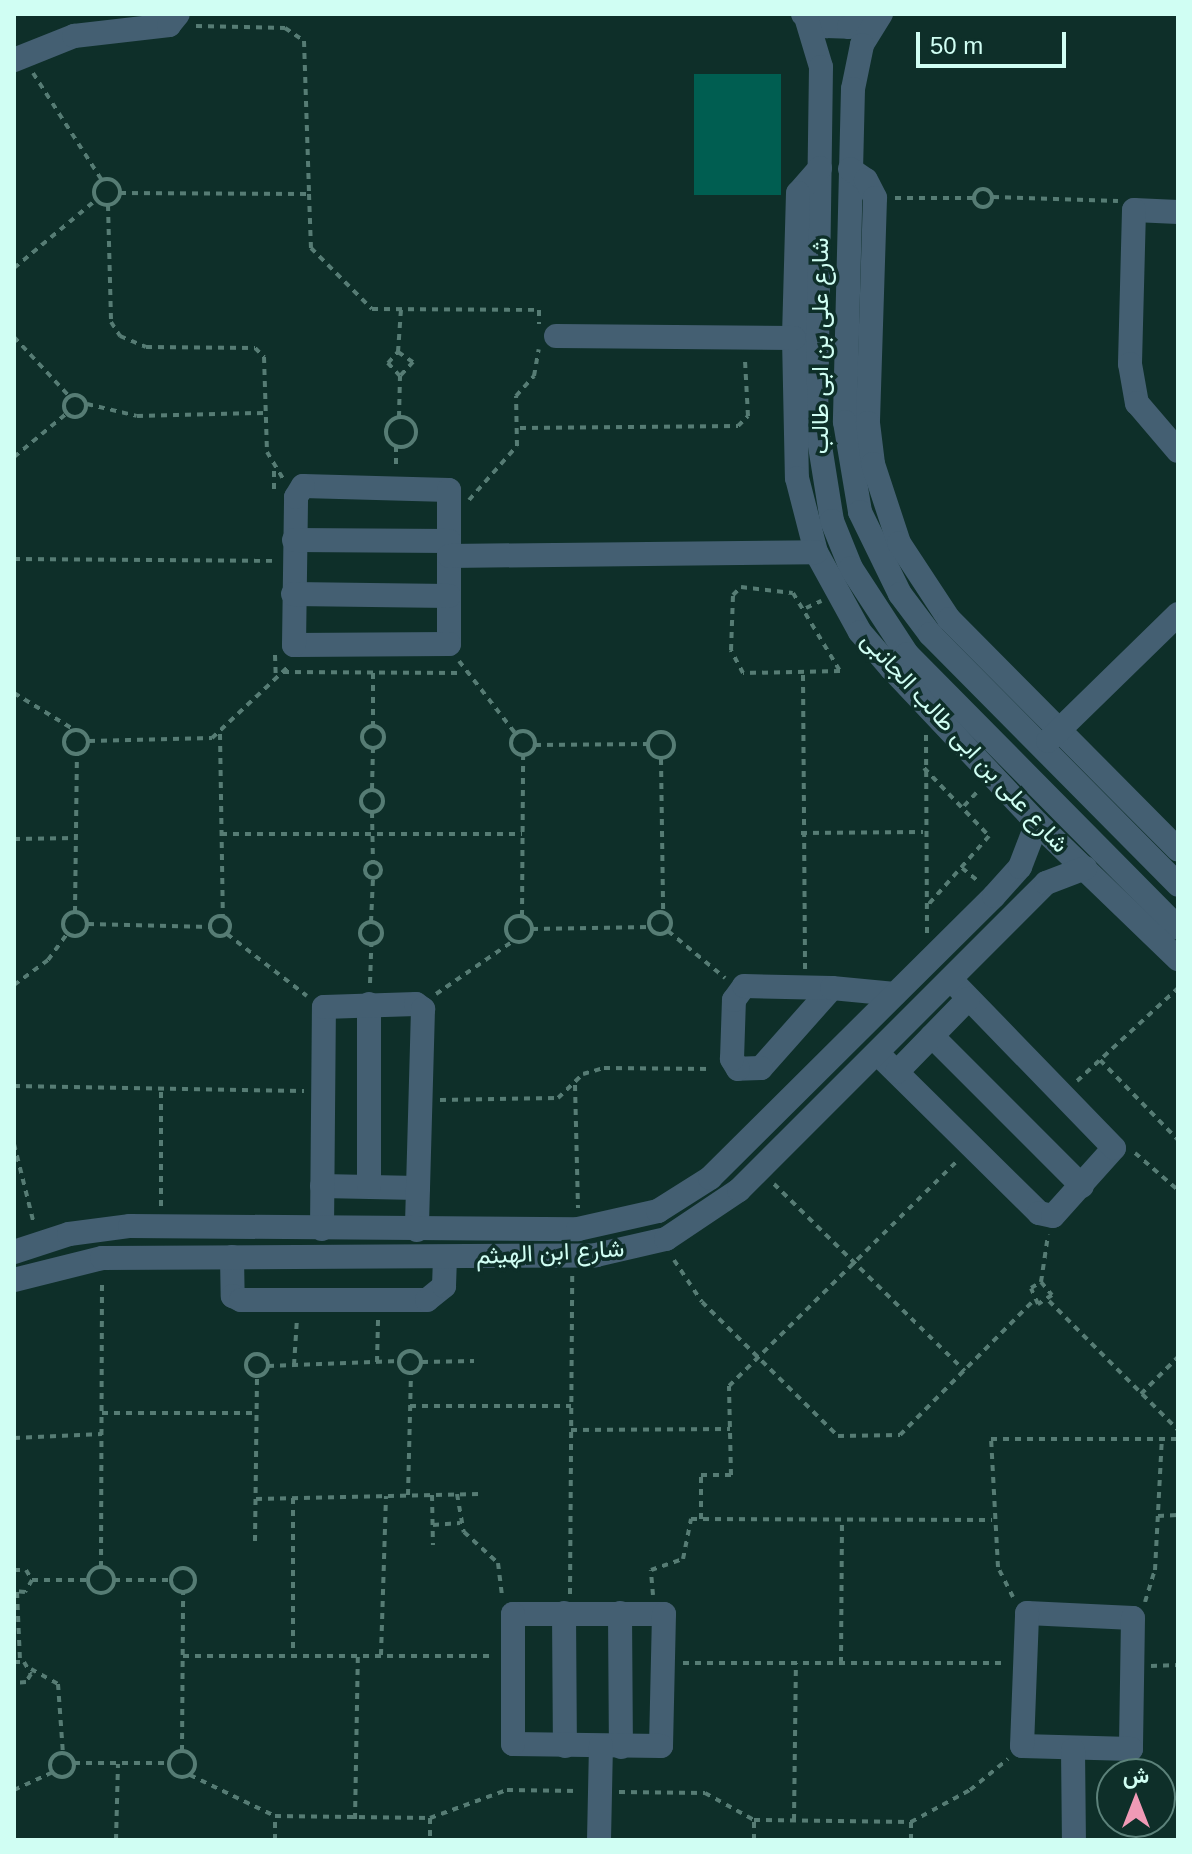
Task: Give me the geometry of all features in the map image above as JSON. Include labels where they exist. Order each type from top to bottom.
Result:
[{"type":"street","points":[[804,16],[849,27],[879,14]]},
{"type":"street","name":"شارع على بن ابى طالب","points":[[879,14],[855,67],[850,169],[845,422],[860,512],[900,594],[930,634],[1049,740],[1178,885]]},
{"type":"street","name":"شارع على بن ابى طالب","points":[[804,16],[821,67],[816,421],[832,521],[851,568],[907,654],[1178,928]]},
{"type":"street","points":[[18,58],[101,30],[174,20]]},
{"type":"street","name":"شارع على بن ابى طالب الجانبى","points":[[820,168],[798,193],[794,338],[797,478],[816,552],[860,632],[1037,823],[1178,959]]},
{"type":"street","points":[[850,169],[866,180],[875,198],[868,423],[884,504],[920,581],[1049,740],[1178,850]]},
{"type":"street","points":[[1178,212],[1134,210],[1131,384],[1148,419],[1178,451]]},
{"type":"street","points":[[556,336],[794,338]]},
{"type":"street","points":[[443,486],[449,508],[449,596],[444,648],[294,645],[294,540],[298,489],[443,486]]},
{"type":"street","points":[[294,540],[449,548],[816,552]]},
{"type":"street","points":[[293,594],[449,596]]},
{"type":"street","points":[[1049,740],[1178,614]]},
{"type":"street","name":"شارع ابن الهيثم","points":[[14,1252],[39,1242],[99,1228],[161,1225],[417,1230],[578,1229],[639,1219],[694,1191],[929,961],[1020,867],[1037,823]]},
{"type":"street","name":"شارع ابن الهيثم","points":[[14,1280],[102,1258],[572,1256],[620,1252],[666,1239],[717,1210],[1046,883],[1085,868]]},
{"type":"street","points":[[877,1053],[1045,1215],[1053,1216],[1114,1148],[950,979]]},
{"type":"street","points":[[832,988],[761,1068],[738,1069],[732,1059],[739,990],[752,984],[832,988],[895,994]]},
{"type":"street","points":[[897,1072],[968,999]]},
{"type":"street","points":[[369,1004],[369,1186]]},
{"type":"street","points":[[322,1229],[324,1007],[369,1004],[421,1005],[417,1230]]},
{"type":"street","points":[[932,1036],[1082,1186]]},
{"type":"street","points":[[322,1186],[418,1188]]},
{"type":"street","points":[[368,1229],[368,1255]]},
{"type":"street","points":[[232,1257],[233,1296],[298,1300],[379,1300],[439,1295],[445,1257]]},
{"type":"street","points":[[565,1746],[567,1613]]},
{"type":"street","points":[[567,1613],[664,1614],[661,1746],[513,1744],[513,1614],[567,1613]]},
{"type":"street","points":[[599,1840],[611,1746],[620,1613]]},
{"type":"street","points":[[1027,1613],[1133,1618],[1131,1749],[1073,1750],[1022,1746],[1027,1613]]},
{"type":"street","points":[[1073,1750],[1074,1840]]},
{"type":"path","points":[[174,20],[285,28],[304,41],[311,248],[372,309],[539,310],[538,365],[516,396],[520,428],[517,446],[473,498],[449,508]]},
{"type":"path","points":[[18,58],[101,179],[117,182],[120,193]]},
{"type":"path","points":[[14,268],[96,200],[101,179]]},
{"type":"path","points":[[974,192],[992,192],[993,197],[991,204],[974,204],[974,192]]},
{"type":"path","points":[[298,489],[270,460],[264,413],[264,357],[255,348],[146,347],[120,336],[107,310],[108,205],[120,193],[309,194]]},
{"type":"path","points":[[993,197],[1108,198],[1134,210]]},
{"type":"path","points":[[875,198],[973,198]]},
{"type":"path","points":[[96,200],[108,205]]},
{"type":"path","points":[[400,376],[388,363],[398,352],[401,309]]},
{"type":"path","points":[[14,337],[69,396],[80,396],[87,404],[137,416],[264,413]]},
{"type":"path","points":[[520,428],[738,426],[748,416],[743,338]]},
{"type":"path","points":[[398,352],[413,362],[400,376],[399,417],[386,430],[390,442],[402,447],[416,430],[399,417]]},
{"type":"path","points":[[14,457],[66,414],[69,396]]},
{"type":"path","points":[[66,414],[80,417],[87,404]]},
{"type":"path","points":[[14,559],[274,561]]},
{"type":"path","points":[[737,589],[783,589],[800,600],[840,666],[837,673],[803,675],[755,677],[738,668],[731,650],[737,589]]},
{"type":"path","points":[[14,693],[89,741],[203,741],[220,734],[283,672],[294,645]]},
{"type":"path","points":[[283,672],[462,673],[505,713],[515,733],[511,747],[523,756]]},
{"type":"path","points":[[373,673],[373,725],[361,737],[373,749]]},
{"type":"path","points":[[803,675],[801,833],[805,987]]},
{"type":"path","points":[[927,707],[923,832],[929,961]]},
{"type":"path","points":[[372,812],[361,803],[372,789],[373,749],[384,735],[373,725]]},
{"type":"path","points":[[73,729],[64,747],[77,754]]},
{"type":"path","points":[[515,733],[529,732],[535,745]]},
{"type":"path","points":[[648,744],[655,733],[669,734],[674,749],[661,759]]},
{"type":"path","points":[[89,741],[77,754],[75,912],[88,924],[210,927],[223,915],[220,734]]},
{"type":"path","points":[[532,929],[522,916],[523,756],[535,745],[648,744],[661,759],[663,911],[671,919],[668,931]]},
{"type":"path","points":[[924,768],[989,836],[926,907]]},
{"type":"path","points":[[372,789],[383,798],[372,812],[373,862],[365,873],[373,878]]},
{"type":"path","points":[[801,833],[923,832]]},
{"type":"path","points":[[221,834],[522,834]]},
{"type":"path","points":[[14,839],[76,838]]},
{"type":"path","points":[[371,945],[360,936],[371,922],[373,878],[381,870],[373,862]]},
{"type":"path","points":[[650,927],[651,915],[663,911]]},
{"type":"path","points":[[67,934],[63,920],[75,912]]},
{"type":"path","points":[[223,915],[229,920],[227,934]]},
{"type":"path","points":[[513,941],[506,924],[522,916]]},
{"type":"path","points":[[369,1004],[371,945],[382,931],[371,922]]},
{"type":"path","points":[[67,934],[83,934],[88,924]]},
{"type":"path","points":[[210,927],[215,934],[227,934],[324,1007]]},
{"type":"path","points":[[532,929],[650,927],[658,934],[668,931]]},
{"type":"path","points":[[421,1005],[513,941],[526,940],[532,929]]},
{"type":"path","points":[[668,931],[739,990]]},
{"type":"path","points":[[14,985],[48,960],[67,934]]},
{"type":"path","points":[[1064,1094],[1178,988]]},
{"type":"path","points":[[1100,1060],[1178,1140]]},
{"type":"path","points":[[420,1100],[558,1098],[575,1082],[604,1068],[738,1069]]},
{"type":"path","points":[[575,1082],[578,1229]]},
{"type":"path","points":[[14,1086],[322,1092]]},
{"type":"path","points":[[161,1088],[161,1225]]},
{"type":"path","points":[[14,1144],[39,1242]]},
{"type":"path","points":[[701,1519],[701,1475],[731,1475],[729,1386],[972,1147]]},
{"type":"path","points":[[1114,1148],[1146,1157],[1177,1188]]},
{"type":"path","points":[[759,1168],[965,1371]]},
{"type":"path","points":[[1033,1301],[1031,1288],[1041,1282],[1048,1260],[1045,1215]]},
{"type":"path","points":[[666,1239],[682,1280],[756,1359],[838,1436],[900,1435],[1033,1301],[1049,1301],[1178,1430]]},
{"type":"path","points":[[567,1613],[572,1256]]},
{"type":"path","points":[[88,1580],[98,1592],[114,1580],[171,1580],[183,1593],[182,1751],[169,1763],[74,1763],[63,1753],[58,1684],[17,1662],[16,1592],[32,1580],[88,1580],[101,1567],[102,1258]]},
{"type":"path","points":[[1041,1282],[1052,1289],[1049,1301]]},
{"type":"path","points":[[294,1365],[298,1300]]},
{"type":"path","points":[[377,1362],[379,1300]]},
{"type":"path","points":[[255,1541],[257,1376],[268,1366],[399,1361],[414,1351],[422,1362]]},
{"type":"path","points":[[257,1376],[247,1370],[247,1359],[263,1355],[268,1366]]},
{"type":"path","points":[[1141,1394],[1178,1357]]},
{"type":"path","points":[[399,1361],[411,1374]]},
{"type":"path","points":[[408,1495],[411,1374],[422,1362],[474,1361]]},
{"type":"path","points":[[410,1406],[571,1406]]},
{"type":"path","points":[[102,1413],[257,1413]]},
{"type":"path","points":[[571,1430],[730,1429]]},
{"type":"path","points":[[14,1438],[102,1434]]},
{"type":"path","points":[[1133,1618],[1152,1586],[1162,1438]]},
{"type":"path","points":[[1027,1613],[998,1567],[992,1520],[991,1439],[1178,1439]]},
{"type":"path","points":[[457,1494],[460,1523],[476,1547],[498,1563],[498,1589],[513,1614]]},
{"type":"path","points":[[256,1499],[479,1494]]},
{"type":"path","points":[[432,1495],[433,1545]]},
{"type":"path","points":[[381,1655],[386,1496]]},
{"type":"path","points":[[293,1498],[293,1655]]},
{"type":"path","points":[[1158,1516],[1178,1515]]},
{"type":"path","points":[[651,1570],[683,1559],[691,1519],[992,1520]]},
{"type":"path","points":[[841,1663],[842,1519]]},
{"type":"path","points":[[433,1525],[460,1523]]},
{"type":"path","points":[[101,1567],[114,1580]]},
{"type":"path","points":[[171,1580],[182,1568],[193,1573],[194,1586],[183,1593]]},
{"type":"path","points":[[14,1570],[26,1570],[32,1580]]},
{"type":"path","points":[[355,1819],[358,1655]]},
{"type":"path","points":[[183,1656],[511,1657]]},
{"type":"path","points":[[665,1663],[1025,1663]]},
{"type":"path","points":[[794,1821],[796,1663]]},
{"type":"path","points":[[14,1683],[26,1682],[31,1669]]},
{"type":"path","points":[[754,1840],[754,1820],[911,1822],[970,1790],[1022,1746]]},
{"type":"path","points":[[182,1751],[194,1760],[190,1775]]},
{"type":"path","points":[[53,1772],[53,1758],[63,1753]]},
{"type":"path","points":[[14,1790],[53,1772],[69,1774],[74,1763]]},
{"type":"path","points":[[169,1763],[173,1774],[190,1775],[275,1816],[430,1818],[430,1840]]},
{"type":"path","points":[[116,1840],[118,1764]]},
{"type":"path","points":[[275,1816],[275,1840]]},
{"type":"path","points":[[911,1822],[911,1840]]},
{"type":"building","points":[[694,74],[781,74],[781,195],[694,195]]}]
